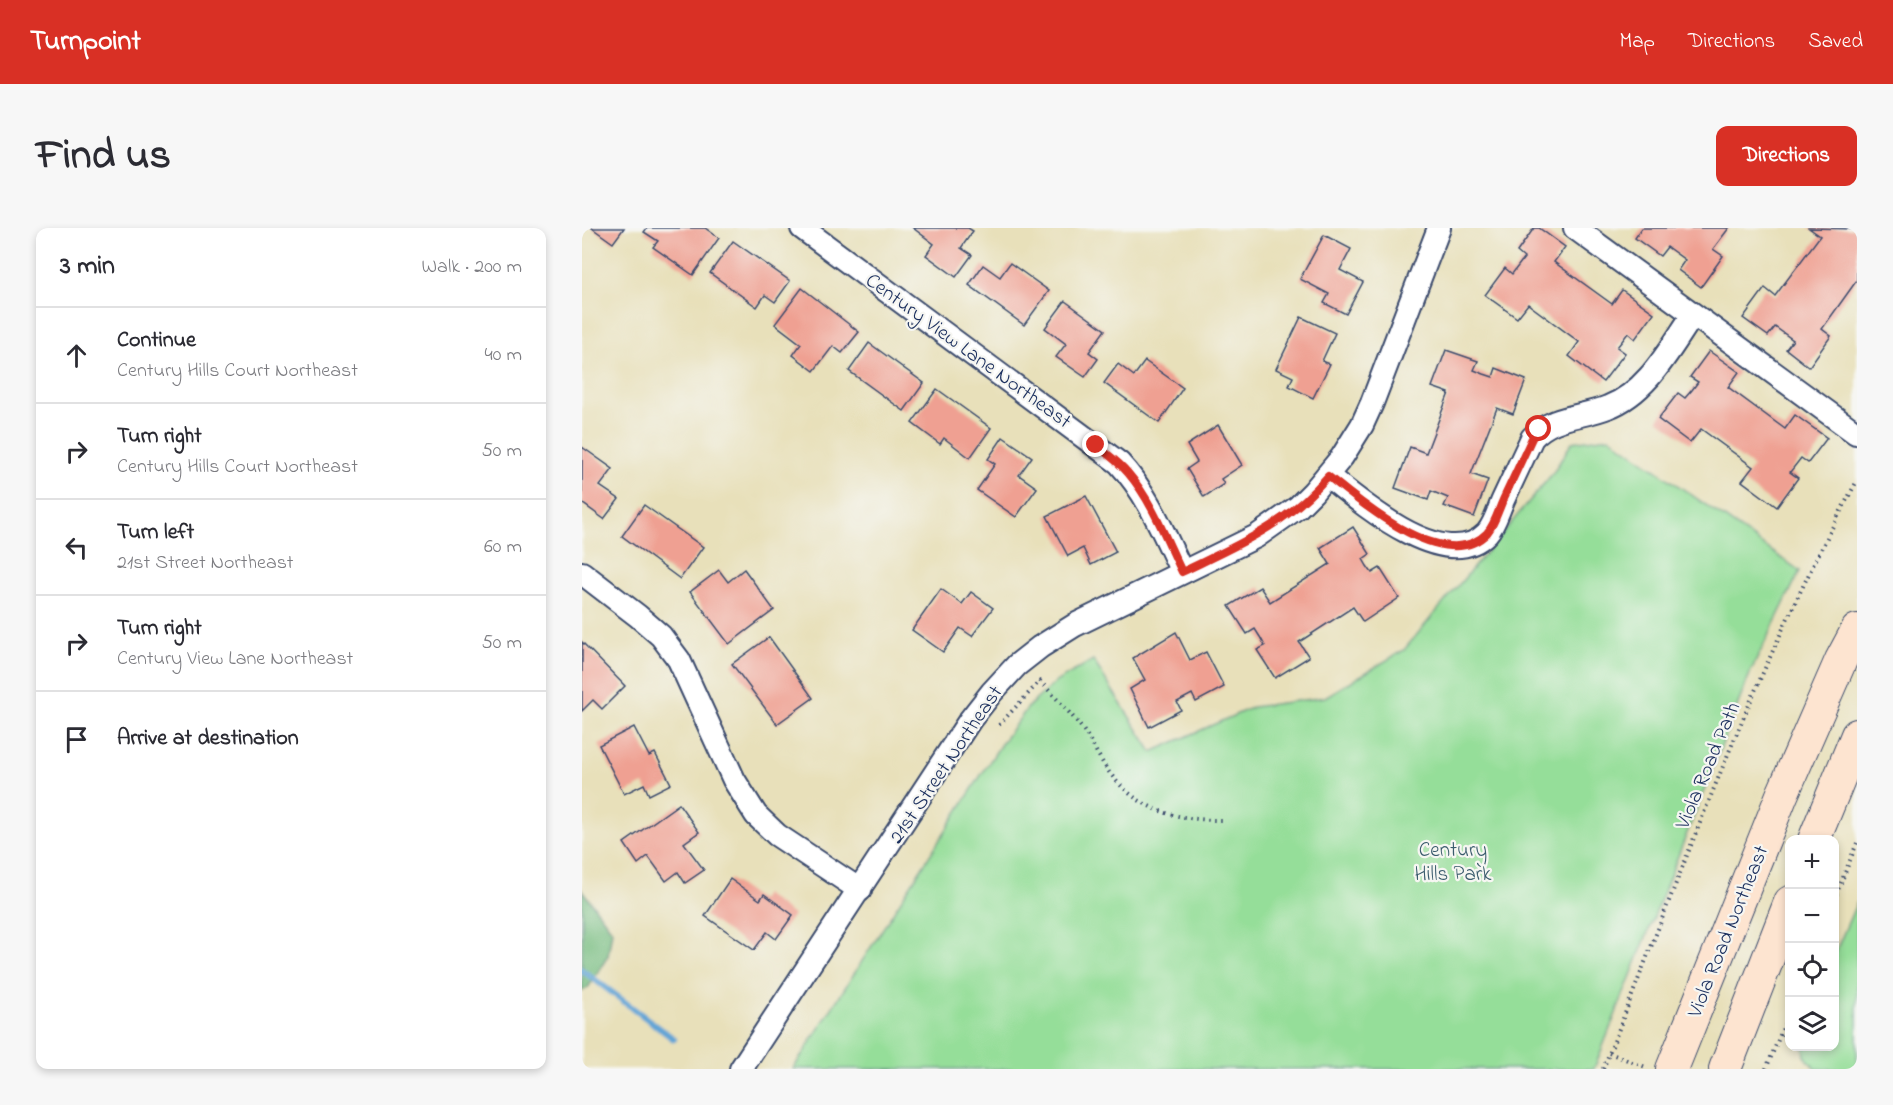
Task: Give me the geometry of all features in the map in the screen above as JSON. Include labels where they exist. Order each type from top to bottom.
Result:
[{"type":"main road","name":"Viola Road Northeast","points":[[1672,1069],[1771,821],[1841,660],[1857,630]]},
{"type":"main road","points":[[1816,835],[1857,735]]},
{"type":"main road","points":[[1725,1069],[1785,915]]},
{"type":"street","name":"Century View Lane Northeast","points":[[802,228],[1119,463],[1137,486],[1156,517],[1182,572]]},
{"type":"street","name":"21st Street Northeast","points":[[741,1069],[970,720],[1017,665],[1075,625],[1257,536],[1298,507],[1328,476],[1353,440],[1372,403],[1439,228]]},
{"type":"street","points":[[1575,228],[1856,433]]},
{"type":"street","points":[[1328,476],[1367,508],[1400,529],[1450,546],[1478,540],[1496,520],[1532,438],[1539,429],[1568,416],[1609,407],[1636,390],[1653,371],[1693,315]]},
{"type":"street","points":[[582,573],[646,622],[661,636],[679,660],[734,780],[756,816],[777,836],[860,890]]},
{"type":"path","name":"Viola Road Path","points":[[1603,1069],[1691,841],[1766,664],[1857,481]]},
{"type":"path","points":[[999,725],[1040,681],[1085,733],[1112,777],[1133,798],[1165,813],[1191,820],[1222,820]]},
{"type":"path","points":[[1838,889],[1857,843]]},
{"type":"path","points":[[1766,1069],[1785,1023]]},
{"type":"path","points":[[1609,1053],[1650,1069]]},
{"type":"green space","name":"Century Hills Park","points":[[1609,437],[1800,571],[1751,671],[1594,1069],[793,1069],[1001,744],[1029,706],[1057,681],[1093,660],[1152,752],[1253,707],[1325,697],[1404,650],[1553,473],[1572,442]]},
{"type":"green space","points":[[582,890],[612,930],[608,956],[588,988],[582,991]]},
{"type":"green space","points":[[1857,902],[1857,1069],[1815,1069],[1805,1056],[1804,1051],[1839,1051],[1839,944]]},
{"type":"building","points":[[592,228],[624,228],[613,243]]},
{"type":"building","points":[[647,228],[705,228],[719,238],[693,275],[653,247],[658,241],[644,232]]},
{"type":"building","points":[[913,228],[968,228],[973,231],[961,248],[972,255],[956,277],[926,255],[934,244]]},
{"type":"building","points":[[1534,228],[1539,228],[1565,247],[1554,262],[1612,304],[1622,290],[1654,313],[1635,339],[1628,333],[1617,347],[1625,353],[1603,382],[1569,356],[1579,342],[1528,304],[1517,318],[1485,295],[1505,268],[1512,274],[1524,258],[1517,252]]},
{"type":"building","points":[[1642,228],[1729,228],[1713,249],[1723,256],[1701,287],[1678,270],[1685,260],[1667,247],[1660,256],[1635,238]]},
{"type":"building","points":[[1809,228],[1857,229],[1857,280],[1822,329],[1831,336],[1809,367],[1786,349],[1793,340],[1775,327],[1768,336],[1743,318],[1765,288],[1775,296],[1820,236]]},
{"type":"building","points":[[1324,235],[1351,249],[1340,270],[1363,282],[1346,314],[1324,303],[1329,294],[1300,279]]},
{"type":"building","points":[[733,241],[790,281],[775,302],[765,295],[757,307],[710,273]]},
{"type":"building","points":[[1010,263],[1049,291],[1024,325],[969,285],[983,265],[1000,277]]},
{"type":"building","points":[[802,288],[859,332],[842,353],[833,346],[814,371],[793,355],[801,344],[775,324]]},
{"type":"building","points":[[1065,301],[1105,330],[1089,352],[1098,359],[1085,377],[1056,357],[1066,344],[1045,328]]},
{"type":"building","points":[[1301,317],[1335,333],[1322,361],[1330,364],[1313,398],[1289,386],[1293,377],[1276,369]]},
{"type":"building","points":[[869,343],[924,383],[904,411],[849,371]]},
{"type":"building","points":[[1446,350],[1478,361],[1474,370],[1484,374],[1493,377],[1496,368],[1526,380],[1513,414],[1497,408],[1471,474],[1488,480],[1474,517],[1444,506],[1448,498],[1431,491],[1428,500],[1395,488],[1410,447],[1426,453],[1449,393],[1432,387]]},
{"type":"building","points":[[1709,351],[1739,372],[1728,387],[1785,429],[1795,415],[1827,438],[1808,463],[1801,458],[1790,472],[1798,478],[1777,507],[1742,481],[1753,467],[1701,429],[1690,443],[1658,419],[1678,393],[1685,398],[1698,382],[1690,377]]},
{"type":"building","points":[[1145,361],[1183,388],[1159,423],[1104,383],[1118,364],[1134,376]]},
{"type":"building","points":[[937,389],[991,428],[970,458],[944,438],[940,444],[912,423]]},
{"type":"building","points":[[1218,425],[1242,465],[1221,479],[1224,484],[1204,497],[1187,469],[1197,462],[1187,445]]},
{"type":"building","points":[[1003,437],[1032,457],[1019,475],[1037,488],[1016,517],[977,490],[995,464],[988,459]]},
{"type":"building","points":[[582,447],[613,469],[600,486],[619,499],[604,519],[582,503]]},
{"type":"building","points":[[1086,496],[1116,552],[1091,565],[1083,548],[1068,556],[1047,516]]},
{"type":"building","points":[[644,505],[703,547],[680,579],[622,536]]},
{"type":"building","points":[[1353,527],[1370,554],[1363,559],[1367,566],[1372,573],[1380,568],[1399,598],[1363,622],[1353,607],[1299,642],[1309,657],[1275,678],[1257,650],[1265,646],[1255,629],[1247,634],[1229,606],[1260,587],[1270,602],[1330,564],[1320,548]]},
{"type":"building","points":[[744,569],[774,610],[729,644],[690,592],[719,570],[728,582]]},
{"type":"building","points":[[941,589],[962,604],[971,592],[993,608],[972,636],[960,628],[943,652],[912,630]]},
{"type":"building","points":[[1176,632],[1190,660],[1206,652],[1224,687],[1196,702],[1192,694],[1177,702],[1181,710],[1149,727],[1130,689],[1145,680],[1133,658]]},
{"type":"building","points":[[769,637],[813,698],[777,724],[732,664]]},
{"type":"building","points":[[582,642],[625,686],[602,709],[593,700],[582,711]]},
{"type":"building","points":[[634,727],[649,756],[655,753],[671,784],[649,795],[644,784],[624,794],[599,745]]},
{"type":"building","points":[[679,804],[699,832],[684,843],[704,870],[685,883],[678,872],[666,881],[648,856],[638,864],[624,843]]},
{"type":"building","points":[[730,879],[760,900],[764,894],[793,915],[776,939],[767,932],[754,950],[705,916]]},
{"type":"waterway","points":[[582,970],[674,1039]]},
{"type":"route","points":[[1096,445],[1119,463],[1137,486],[1156,517],[1182,572],[1257,536],[1278,523],[1314,492],[1328,476],[1367,508],[1400,529],[1450,546],[1478,540],[1496,520],[1532,438],[1539,429]]}]
